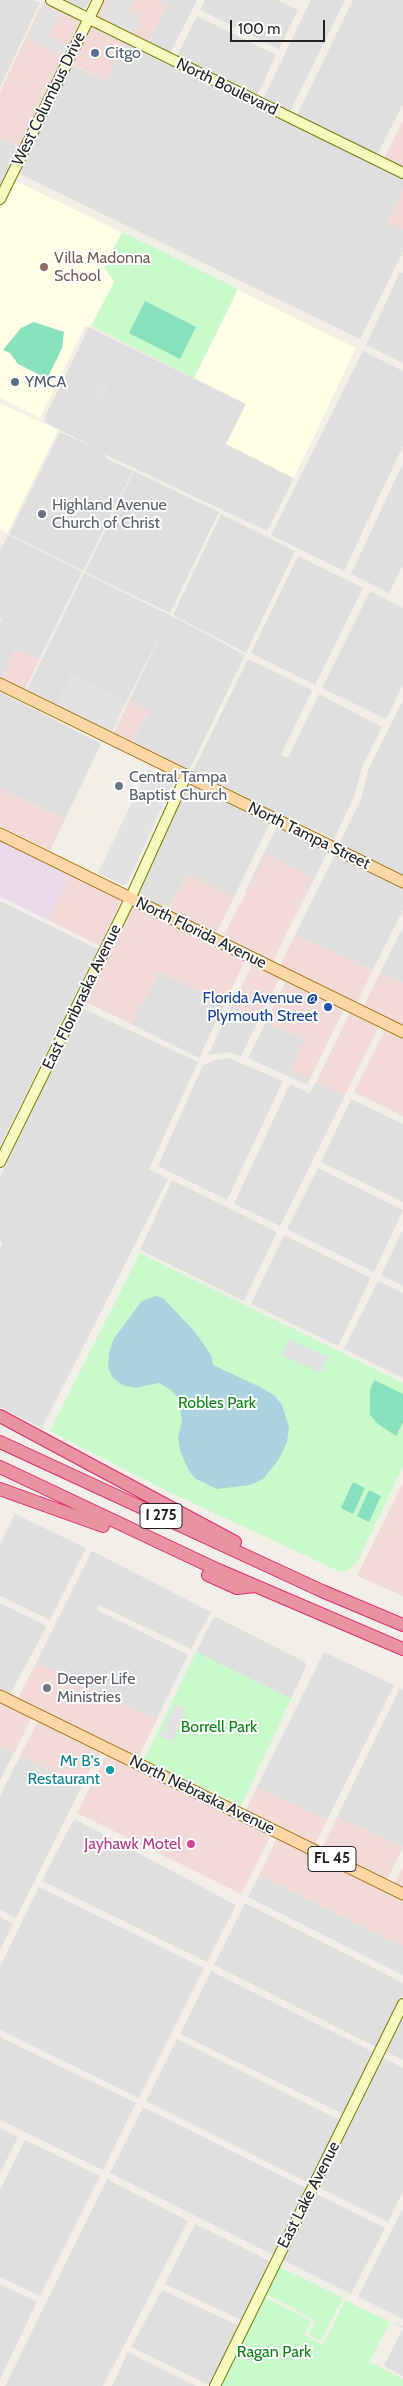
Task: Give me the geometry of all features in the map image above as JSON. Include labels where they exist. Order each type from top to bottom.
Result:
[{"type":"highway","points":[[0,1416],[114,1479],[202,1524],[322,1591]]},
{"type":"highway","name":"I 275","points":[[0,1442],[322,1591],[403,1625]]},
{"type":"highway","name":"I 275","points":[[0,1467],[104,1518],[255,1586],[403,1649]]},
{"type":"highway","points":[[0,1489],[92,1521],[237,1588],[255,1586]]},
{"type":"main road","name":"North Tampa Street","points":[[0,684],[403,882]]},
{"type":"main road","name":"North Florida Avenue","points":[[0,834],[403,1032]]},
{"type":"main road","name":"North Nebraska Avenue","points":[[0,1696],[403,1894]]},
{"type":"street","name":"North Boulevard","points":[[51,0],[403,173]]},
{"type":"street","name":"West Columbus Drive","points":[[0,198],[98,0]]},
{"type":"street","name":"East Floribraska Avenue","points":[[0,1162],[130,899],[186,776]]},
{"type":"street","name":"East Lake Avenue","points":[[216,2386],[403,2004]]},
{"type":"shaded area","points":[[0,0],[33,0],[40,3],[0,87]]},
{"type":"shaded area","points":[[59,0],[90,0],[85,8],[77,9]]},
{"type":"shaded area","points":[[102,0],[157,0],[167,5],[148,44],[93,17]]},
{"type":"shaded area","points":[[107,0],[134,0],[129,11],[141,17],[134,33],[106,19],[104,13]]},
{"type":"shaded area","points":[[157,0],[197,0],[169,55],[148,44],[167,5]]},
{"type":"shaded area","points":[[205,0],[277,0],[298,10],[279,49],[200,10]]},
{"type":"shaded area","points":[[311,0],[345,0],[289,114],[262,101]]},
{"type":"shaded area","points":[[353,0],[403,0],[403,104],[376,157],[296,117]]},
{"type":"shaded area","points":[[43,1],[125,43],[106,81],[64,60],[21,148],[0,138],[0,92]]},
{"type":"shaded area","points":[[43,5],[60,13],[49,36],[70,46],[65,57],[27,38]]},
{"type":"shaded area","points":[[197,16],[276,55],[256,98],[176,58]]},
{"type":"shaded area","points":[[125,44],[403,179],[403,190],[387,222],[403,230],[403,251],[360,339],[16,172],[72,65],[106,81]]},
{"type":"shaded area","points":[[403,120],[403,170],[383,160]]},
{"type":"shaded area","points":[[0,138],[20,148],[0,189]]},
{"type":"shaded area","points":[[12,179],[356,348],[294,478],[226,444],[246,404],[91,326],[85,326],[40,418],[0,398],[0,204]]},
{"type":"shaded area","points":[[403,190],[403,230],[387,222]]},
{"type":"shaded area","points":[[400,272],[403,273],[403,363],[366,345]]},
{"type":"shaded area","points":[[89,327],[246,404],[227,444],[294,478],[267,531],[104,454],[107,459],[133,471],[83,571],[9,534],[60,432],[100,451],[45,422],[46,415]]},
{"type":"shaded area","points":[[363,351],[403,371],[403,446],[344,571],[271,535]]},
{"type":"shaded area","points":[[99,383],[108,387],[101,400],[93,396]]},
{"type":"shaded area","points":[[0,403],[58,430],[7,533],[0,529]]},
{"type":"shaded area","points":[[403,463],[403,565],[389,593],[351,574]]},
{"type":"shaded area","points":[[134,471],[219,512],[170,613],[85,572]]},
{"type":"shaded area","points":[[221,514],[295,551],[246,653],[173,615]]},
{"type":"shaded area","points":[[8,535],[82,572],[39,660],[16,649],[0,681],[0,622],[2,618],[0,617],[0,551]]},
{"type":"shaded area","points":[[298,556],[363,588],[315,685],[251,653]]},
{"type":"shaded area","points":[[84,573],[182,621],[245,655],[187,775],[130,747],[148,711],[129,701],[170,616],[127,701],[72,674],[54,710],[25,694]]},
{"type":"shaded area","points":[[370,591],[403,608],[403,684],[386,719],[322,688]]},
{"type":"shaded area","points":[[16,649],[39,660],[23,694],[0,681]]},
{"type":"shaded area","points":[[248,659],[312,690],[281,755],[288,758],[319,694],[382,727],[362,767],[355,794],[334,839],[304,825],[274,815],[191,775]]},
{"type":"shaded area","points":[[72,674],[127,701],[110,737],[54,710]]},
{"type":"shaded area","points":[[0,692],[101,744],[65,819],[0,789]]},
{"type":"shaded area","points":[[403,700],[403,877],[339,844],[361,799],[369,768]]},
{"type":"shaded area","points":[[129,701],[148,710],[130,747],[111,738]]},
{"type":"shaded area","points":[[148,769],[170,779],[173,783],[127,884],[123,885],[98,873]]},
{"type":"shaded area","points":[[188,781],[271,821],[234,897],[188,874],[165,912],[135,897]]},
{"type":"shaded area","points":[[0,789],[65,819],[50,851],[0,826]]},
{"type":"shaded area","points":[[278,824],[329,849],[288,932],[312,878],[245,892]]},
{"type":"shaded area","points":[[0,839],[71,874],[48,920],[0,897]]},
{"type":"shaded area","points":[[336,852],[403,885],[403,910],[373,970],[295,935]]},
{"type":"shaded area","points":[[267,853],[312,878],[272,964],[221,940]]},
{"type":"shaded area","points":[[71,874],[121,901],[100,946],[48,920]]},
{"type":"shaded area","points":[[188,874],[234,897],[215,936],[165,912]]},
{"type":"shaded area","points":[[0,901],[98,949],[0,1146]]},
{"type":"shaded area","points":[[132,903],[246,959],[225,1003],[159,972],[131,1024],[84,1001]]},
{"type":"shaded area","points":[[403,927],[403,983],[380,973]]},
{"type":"shaded area","points":[[295,935],[373,970],[356,1005],[279,967]]},
{"type":"shaded area","points":[[253,963],[281,975],[259,1019],[232,1006]]},
{"type":"shaded area","points":[[159,972],[225,1003],[199,1058],[131,1024]]},
{"type":"shaded area","points":[[380,973],[403,983],[403,1028],[362,1009]]},
{"type":"shaded area","points":[[287,979],[345,1007],[310,1079],[290,1069],[305,1040],[266,1022]]},
{"type":"shaded area","points":[[232,1006],[259,1019],[241,1056],[229,1052],[208,1055]]},
{"type":"shaded area","points":[[82,1008],[198,1062],[149,1169],[168,1179],[42,1428],[0,1407],[0,1250],[3,1243],[0,1241],[0,1177]]},
{"type":"shaded area","points":[[351,1010],[380,1024],[345,1095],[316,1082]]},
{"type":"shaded area","points":[[266,1022],[305,1040],[290,1069],[310,1079],[307,1085],[248,1058]]},
{"type":"shaded area","points":[[386,1028],[403,1036],[403,1116],[354,1092]]},
{"type":"shaded area","points":[[229,1058],[283,1081],[227,1200],[158,1166],[203,1065],[215,1060]]},
{"type":"shaded area","points":[[316,1082],[345,1095],[280,1226],[234,1204],[290,1084],[309,1093]]},
{"type":"shaded area","points":[[351,1099],[403,1124],[403,1202],[321,1162]]},
{"type":"shaded area","points":[[318,1168],[403,1210],[374,1272],[287,1229]]},
{"type":"shaded area","points":[[172,1180],[277,1232],[244,1301],[140,1250]]},
{"type":"shaded area","points":[[403,1229],[403,1286],[381,1275]]},
{"type":"shaded area","points":[[284,1235],[371,1278],[338,1346],[251,1304]]},
{"type":"shaded area","points":[[378,1281],[403,1293],[403,1378],[344,1349]]},
{"type":"shaded area","points":[[289,1339],[328,1357],[320,1373],[281,1355]]},
{"type":"shaded area","points":[[403,1482],[403,1596],[357,1576]]},
{"type":"shaded area","points":[[15,1514],[86,1548],[50,1620],[0,1596],[0,1544]]},
{"type":"shaded area","points":[[92,1551],[211,1612],[191,1649],[99,1605],[97,1610],[188,1655],[156,1720],[36,1663]]},
{"type":"shaded area","points":[[0,1603],[47,1626],[9,1696],[0,1692]]},
{"type":"shaded area","points":[[216,1617],[305,1662],[306,1666],[291,1699],[196,1652],[213,1618]]},
{"type":"shaded area","points":[[324,1652],[394,1685],[327,1820],[257,1787]]},
{"type":"shaded area","points":[[188,1656],[137,1760],[17,1700],[36,1663],[156,1720]]},
{"type":"shaded area","points":[[400,1688],[403,1690],[403,1847],[337,1817]]},
{"type":"shaded area","points":[[0,1699],[33,1715],[14,1753],[0,1746]]},
{"type":"shaded area","points":[[175,1704],[182,1707],[186,1714],[172,1742],[159,1736]]},
{"type":"shaded area","points":[[39,1719],[101,1749],[82,1786],[20,1756]]},
{"type":"shaded area","points":[[0,1746],[14,1753],[0,1780]]},
{"type":"shaded area","points":[[108,1752],[272,1833],[241,1894],[77,1813]]},
{"type":"shaded area","points":[[20,1756],[82,1786],[16,1918],[0,1910],[0,1796]]},
{"type":"shaded area","points":[[257,1787],[327,1820],[314,1847],[245,1812]]},
{"type":"shaded area","points":[[337,1817],[403,1847],[386,1882],[321,1850]]},
{"type":"shaded area","points":[[74,1819],[236,1905],[207,1962],[42,1881]]},
{"type":"shaded area","points":[[278,1836],[403,1898],[403,1946],[259,1875]]},
{"type":"shaded area","points":[[403,1866],[403,1891],[393,1886]]},
{"type":"shaded area","points":[[259,1875],[403,1946],[403,1975],[248,1897]]},
{"type":"shaded area","points":[[39,1887],[204,1968],[139,2098],[0,2030],[0,1967]]},
{"type":"shaded area","points":[[245,1903],[403,1983],[403,1995],[378,2048],[214,1965]]},
{"type":"shaded area","points":[[0,1917],[13,1924],[0,1950]]},
{"type":"shaded area","points":[[211,1971],[375,2053],[345,2115],[180,2034]]},
{"type":"shaded area","points":[[403,2012],[403,2060],[385,2051]]},
{"type":"shaded area","points":[[0,2037],[136,2103],[103,2170],[0,2120]]},
{"type":"shaded area","points":[[177,2039],[342,2121],[311,2184],[146,2101]]},
{"type":"shaded area","points":[[382,2057],[403,2068],[403,2191],[388,2222],[318,2187]]},
{"type":"shaded area","points":[[143,2107],[308,2189],[275,2256],[110,2173]]},
{"type":"shaded area","points":[[0,2128],[18,2137],[0,2173]]},
{"type":"shaded area","points":[[25,2140],[100,2176],[40,2296],[0,2277],[0,2190]]},
{"type":"shaded area","points":[[107,2179],[188,2221],[103,2386],[5,2386]]},
{"type":"shaded area","points":[[315,2193],[385,2228],[351,2294],[281,2259]]},
{"type":"shaded area","points":[[403,2208],[403,2319],[358,2297]]},
{"type":"shaded area","points":[[195,2224],[272,2262],[243,2321],[165,2284]]},
{"type":"shaded area","points":[[0,2284],[37,2302],[0,2379]]},
{"type":"shaded area","points":[[162,2290],[240,2326],[211,2386],[131,2347]]},
{"type":"shaded area","points":[[403,2328],[403,2376],[384,2366]]},
{"type":"shaded area","points":[[128,2352],[196,2386],[112,2386]]},
{"type":"green space","points":[[122,232],[238,289],[194,378],[91,326],[114,282],[104,267]]},
{"type":"green space","points":[[145,301],[196,327],[180,359],[129,333]]},
{"type":"green space","points":[[34,322],[64,332],[62,348],[49,375],[44,377],[18,364],[10,353],[3,350],[21,328]]},
{"type":"green space","name":"Robles Park","points":[[140,1253],[403,1383],[403,1467],[357,1562],[350,1569],[341,1572],[163,1489],[50,1431]]},
{"type":"green space","points":[[374,1380],[403,1394],[403,1422],[396,1436],[378,1424],[370,1415],[370,1390]]},
{"type":"green space","points":[[353,1482],[365,1488],[353,1514],[341,1508]]},
{"type":"green space","points":[[369,1490],[381,1496],[369,1522],[357,1516]]},
{"type":"green space","name":"Borrell Park","points":[[196,1652],[291,1699],[241,1806],[144,1760]]},
{"type":"green space","points":[[278,2266],[343,2298],[321,2341],[308,2334],[314,2323],[313,2319],[266,2294]]},
{"type":"green space","name":"Ragan Park","points":[[264,2297],[311,2321],[304,2335],[323,2345],[345,2300],[390,2322],[369,2362],[403,2379],[403,2386],[221,2386]]},
{"type":"water","points":[[155,1296],[163,1298],[195,1332],[211,1355],[213,1365],[262,1388],[275,1396],[282,1405],[289,1427],[287,1442],[279,1459],[263,1479],[250,1485],[217,1489],[196,1479],[189,1471],[180,1451],[178,1437],[182,1422],[179,1399],[172,1391],[159,1383],[135,1388],[122,1385],[113,1378],[108,1367],[113,1340],[141,1302]]},
{"type":"place","name":"Citgo","points":[[95,53]]},
{"type":"place","name":"Villa Madonna School","points":[[44,267]]},
{"type":"place","name":"YMCA","points":[[15,382]]},
{"type":"place","name":"Highland Avenue Church of Christ","points":[[42,514]]},
{"type":"place","name":"Central Tampa Baptist Church","points":[[119,786]]},
{"type":"place","name":"Florida Avenue @ Plymouth Street","points":[[328,1007]]},
{"type":"place","name":"Deeper Life Ministries","points":[[47,1688]]},
{"type":"place","name":"Mr B's Restaurant","points":[[110,1770]]},
{"type":"place","name":"Jayhawk Motel","points":[[191,1844]]}]
